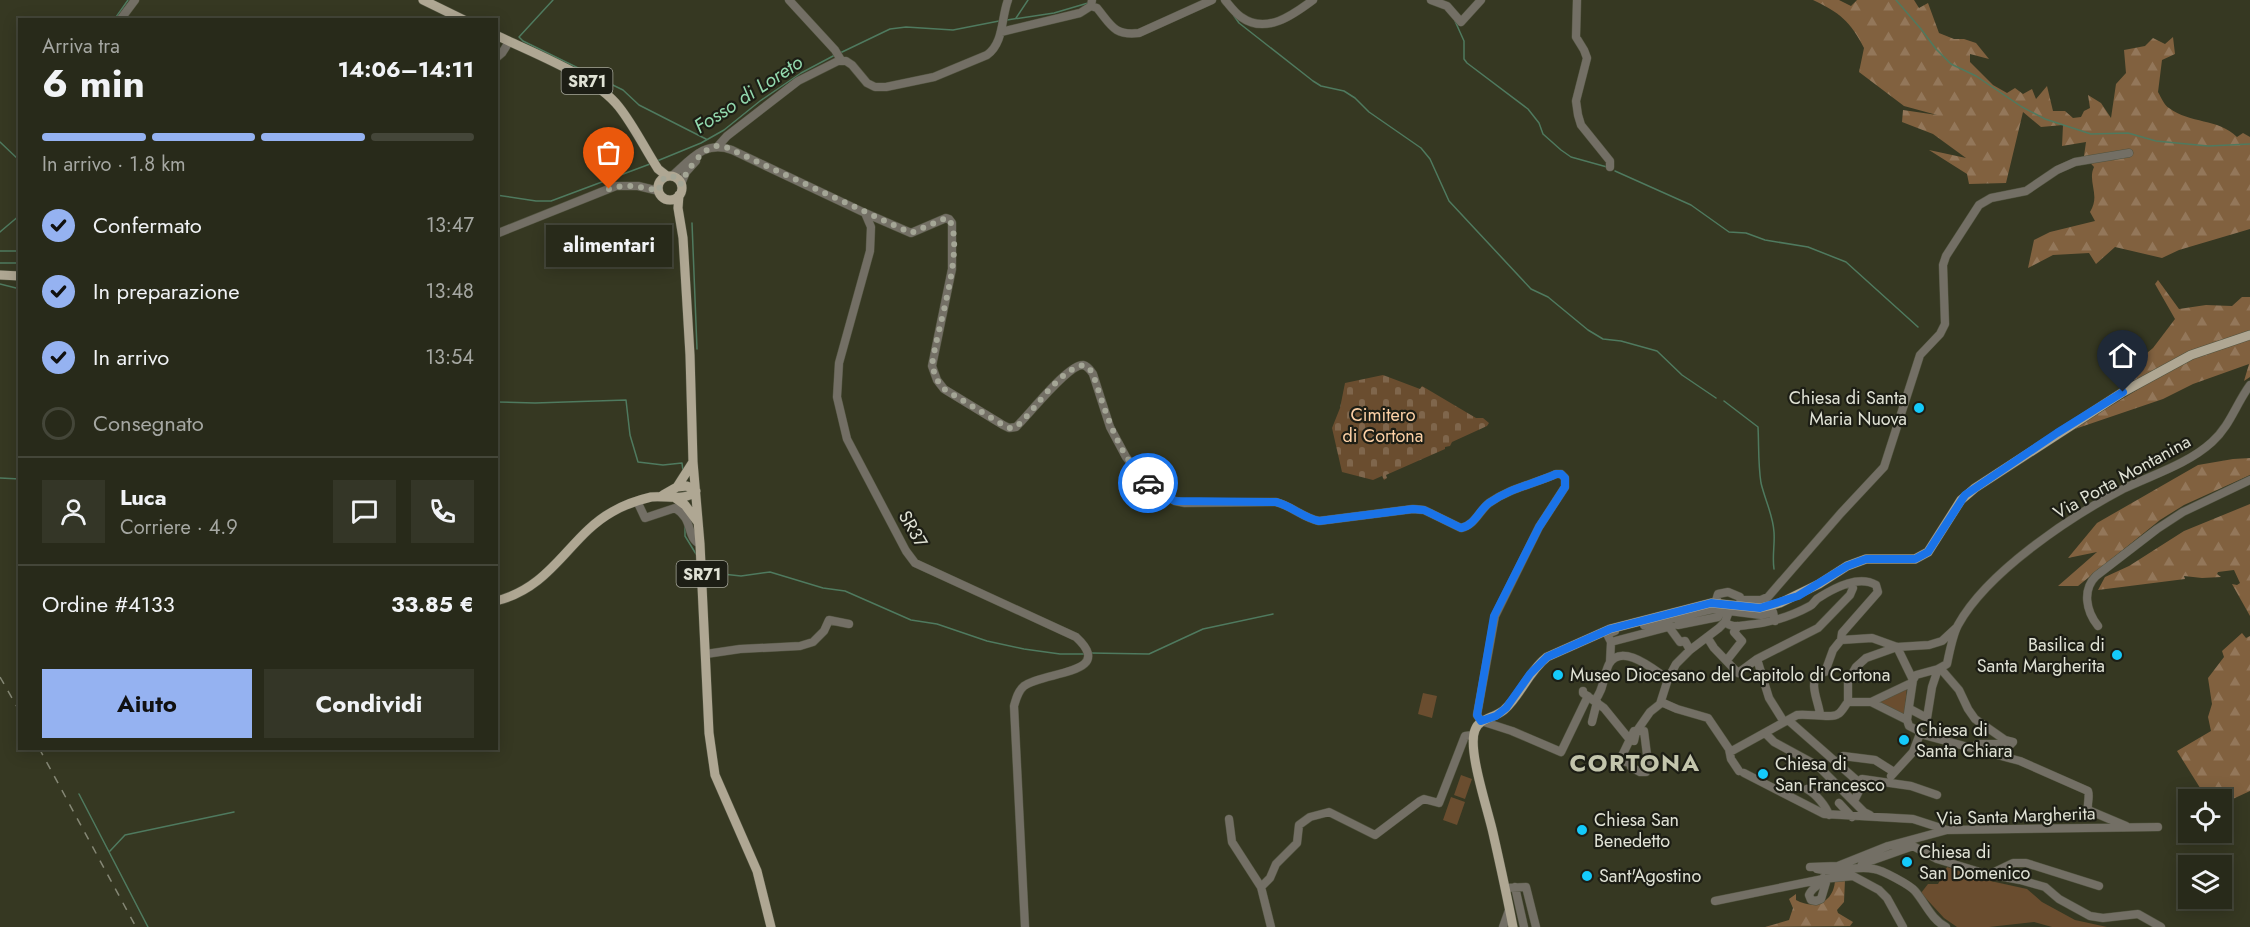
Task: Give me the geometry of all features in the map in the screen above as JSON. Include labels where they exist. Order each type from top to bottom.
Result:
[{"type":"main road","points":[[423,0],[460,18]]},
{"type":"main road","name":"SR71","points":[[498,37],[570,71],[609,96],[619,106],[655,164],[679,212]]},
{"type":"main road","name":"SR71","points":[[665,185],[678,179],[682,189],[679,195],[679,212],[683,238],[690,355],[693,462],[699,523],[709,733],[715,775],[758,871],[771,927]]},
{"type":"main road","points":[[665,185],[673,199],[679,195]]},
{"type":"main road","points":[[0,275],[18,276]]},
{"type":"main road","points":[[1513,927],[1509,910],[1510,888],[1475,761],[1473,735],[1476,726],[1481,721],[1496,716],[1506,708],[1530,674],[1547,657],[1610,629],[1730,607],[1760,608],[1780,603],[1819,585],[1847,566],[1866,559],[1902,561],[1915,559],[1928,552],[1961,500],[1975,488],[2057,433],[2132,387],[2191,355],[2250,335]]},
{"type":"main road","points":[[676,492],[693,462]]},
{"type":"main road","points":[[498,600],[516,595],[535,583],[558,564],[604,517],[637,501],[676,492],[687,486],[696,491]]},
{"type":"main road","points":[[676,492],[699,523]]},
{"type":"street","points":[[122,18],[135,0]]},
{"type":"street","points":[[789,0],[838,56],[852,65],[867,83],[874,87],[886,87],[934,77],[987,55],[992,51],[1008,0]]},
{"type":"street","points":[[1002,24],[1080,13],[1092,3],[1113,29],[1120,33],[1139,33],[1212,0]]},
{"type":"street","points":[[1225,0],[1243,19],[1265,24],[1278,23],[1293,16],[1313,0]]},
{"type":"street","points":[[1431,0],[1447,6],[1461,22],[1481,0]]},
{"type":"street","points":[[1577,0],[1576,38],[1587,58],[1576,101],[1578,115],[1581,125],[1610,161],[1610,167]]},
{"type":"street","points":[[498,56],[509,42]]},
{"type":"street","points":[[681,184],[691,166],[727,136],[798,81],[838,56]]},
{"type":"street","points":[[498,233],[616,186],[665,185],[696,154],[714,147],[732,150],[911,233],[946,218],[949,219],[952,224],[954,244],[952,269],[932,366],[937,380],[944,389],[1003,425],[1009,428],[1016,427],[1066,375],[1075,367],[1083,365],[1093,374],[1110,427],[1126,457],[1152,487],[1175,501],[1276,502],[1285,504],[1308,519],[1319,521],[1413,509],[1424,510],[1461,528],[1467,527],[1486,505],[1503,495],[1522,486],[1561,474],[1565,478],[1565,487],[1539,527],[1494,616],[1477,715],[1481,721],[1561,752],[1591,697]]},
{"type":"street","points":[[1591,697],[1599,696],[1610,662],[1611,642],[1607,634],[1768,597],[1884,466],[1920,355],[1940,334],[1945,324],[1943,265],[1946,256],[1979,205],[1991,198],[2026,191],[2057,170],[2075,162],[2129,153]]},
{"type":"street","name":"SR37","points":[[865,213],[871,227],[870,251],[839,363],[837,397],[847,439],[906,551],[915,562],[1076,637],[1086,646],[1089,657],[1086,663],[1079,668],[1024,686],[1018,692],[1014,706],[1025,927]]},
{"type":"street","name":"Via Porta Montanina","points":[[1910,709],[1927,718],[1932,687],[1939,669],[1947,664],[1956,628],[1977,598],[1998,577],[2061,527],[2099,503],[2193,456],[2211,444],[2228,426],[2250,385]]},
{"type":"street","points":[[2098,626],[2088,607],[2086,591],[2089,583],[2175,518],[2250,480]]},
{"type":"street","points":[[637,501],[645,518],[675,508],[680,510],[689,520],[693,538],[700,544]]},
{"type":"street","points":[[1712,618],[1722,625],[1737,626],[1775,621],[1813,605],[1817,598],[1862,579],[1876,585],[1878,592],[1842,633],[1841,640],[1833,650],[1825,672],[1818,672],[1813,683],[1820,714]]},
{"type":"street","points":[[1707,637],[1714,648],[1738,673],[1757,659],[1818,628],[1850,595],[1853,588],[1851,583]]},
{"type":"street","points":[[1611,642],[1712,618],[1730,607]]},
{"type":"street","points":[[1730,607],[1761,615],[1773,612],[1775,621]]},
{"type":"street","points":[[1630,740],[1634,741],[1636,732],[1650,712],[1659,706],[1676,664],[1722,625],[1730,607]]},
{"type":"street","points":[[706,654],[740,649],[800,646],[813,642],[824,632],[829,620],[849,624]]},
{"type":"street","points":[[1673,626],[1680,642],[1685,641],[1690,650]]},
{"type":"street","points":[[1727,660],[1742,641],[1734,632],[1737,626]]},
{"type":"street","points":[[1730,752],[1786,721],[1804,714],[1838,714],[1848,702],[1848,681],[1856,667],[1866,658],[1897,647],[1929,645],[1942,641],[1956,628]]},
{"type":"street","points":[[1841,640],[1872,638],[1897,647],[1913,680]]},
{"type":"street","points":[[1610,662],[1620,656],[1633,657],[1668,679]]},
{"type":"street","points":[[1757,659],[1769,698],[1786,721],[1862,785]]},
{"type":"street","points":[[1975,750],[1977,744],[2013,744],[2013,742],[2005,740],[1975,719],[1959,690],[1939,669],[1916,675],[1913,680],[1907,720],[1909,726],[1919,731],[1920,734],[1975,750],[2020,761],[2088,791],[2090,795],[2088,810],[2127,827]]},
{"type":"street","points":[[1871,702],[1913,680]]},
{"type":"street","points":[[1591,697],[1609,714],[1630,740]]},
{"type":"street","points":[[1591,697],[1592,722]]},
{"type":"street","points":[[1661,702],[1708,718],[1741,772],[1829,815],[1913,819],[1947,830]]},
{"type":"street","points":[[1848,702],[1871,702],[1907,720]]},
{"type":"street","points":[[1630,740],[1620,760],[1632,764],[1630,767],[1640,772],[1646,772],[1648,763],[1644,730],[1636,732]]},
{"type":"street","points":[[1766,734],[1818,766],[1864,812],[1873,817]]},
{"type":"street","points":[[1886,782],[1913,752],[1920,734]]},
{"type":"street","points":[[1261,887],[1270,878],[1276,864],[1297,843],[1299,825],[1310,817],[1329,812],[1376,835],[1420,801],[1424,799],[1439,803],[1465,736],[1473,735]]},
{"type":"street","points":[[1837,763],[1841,757],[1875,760],[1894,772]]},
{"type":"street","points":[[1854,801],[1862,785],[1862,779],[1911,786],[1937,795]]},
{"type":"street","points":[[1807,789],[1814,793],[1829,815]]},
{"type":"street","points":[[1839,803],[1852,817]]},
{"type":"street","points":[[1229,819],[1232,842],[1261,887],[1271,927]]},
{"type":"street","name":"Via Santa Margherita","points":[[1828,876],[1810,867],[1814,865],[1838,866],[1888,846],[1947,830],[2158,826]]},
{"type":"street","points":[[1860,868],[1862,864],[1913,846],[1936,859],[2045,887],[2059,899],[2090,916],[2103,918],[2138,914],[2161,927]]},
{"type":"street","points":[[1989,874],[2013,863],[2026,863],[2099,886]]},
{"type":"street","points":[[1715,901],[1860,868],[1876,869],[1914,890],[1938,923],[1946,927]]},
{"type":"street","points":[[1828,876],[1853,876],[1879,890],[1887,898],[1903,927]]},
{"type":"street","points":[[1524,927],[1510,888],[1526,887],[1536,927]]},
{"type":"street","points":[[1503,927],[1509,910]]},
{"type":"green space","points":[[1813,0],[1839,0],[1851,6],[1857,0],[1914,0],[1919,8],[1928,3],[1939,33],[1954,39],[1976,43],[1989,59],[1970,54],[1970,62],[1993,85],[2007,93],[2015,88],[2023,94],[2032,89],[2036,99],[2047,86],[2053,111],[2065,111],[2073,118],[2081,117],[2084,111],[2090,108],[2088,95],[2101,103],[2111,118],[2116,84],[2126,73],[2124,50],[2145,46],[2153,38],[2165,44],[2173,37],[2175,54],[2162,60],[2158,92],[2166,105],[2177,113],[2221,127],[2237,137],[2243,133],[2250,137],[2250,229],[2179,250],[2162,258],[2115,247],[2096,264],[2089,253],[2053,255],[2028,268],[2034,240],[2050,232],[2095,221],[2090,212],[2094,200],[2092,173],[2094,167],[2084,156],[2086,142],[2062,146],[2063,125],[2041,127],[2023,112],[2006,183],[1969,184],[1967,174],[1929,150],[1966,158],[1933,134],[1902,122],[1903,110],[1937,115],[1904,106],[1859,72],[1864,48],[1854,31],[1837,14]]},
{"type":"green space","points":[[2158,280],[2179,309],[2206,305],[2232,306],[2242,297],[2250,297],[2250,377],[2244,381],[2249,364],[2193,384],[2163,399],[2069,431],[2137,390],[2130,367],[2153,348],[2175,319],[2155,284]]},
{"type":"green space","name":"Cimitero di Cortona","points":[[1383,375],[1420,389],[1422,386],[1476,418],[1483,418],[1489,423],[1452,442],[1445,449],[1386,475],[1387,478],[1384,480],[1382,476],[1373,480],[1342,472],[1332,428],[1340,408],[1345,383]]},
{"type":"green space","points":[[2250,458],[2250,475],[2184,505],[2160,520],[2078,586],[2058,586],[2097,552],[2068,558],[2097,523],[2198,465]]},
{"type":"green space","points":[[2250,504],[2250,616],[2232,584],[2240,583],[2234,570],[2218,572],[2217,574],[2221,577],[2184,576],[2185,579],[2098,590],[2105,577],[2129,566],[2184,531]]},
{"type":"green space","points":[[2242,633],[2246,638],[2250,636],[2250,791],[2232,799],[2232,789],[2201,789],[2177,751],[2211,731],[2208,717],[2212,704],[2208,678],[2224,657],[2222,651]]},
{"type":"green space","points":[[1907,687],[1904,717],[1877,703]]},
{"type":"green space","points":[[1423,693],[1437,696],[1432,718],[1418,714]]},
{"type":"green space","points":[[1461,775],[1472,779],[1465,799],[1454,795]]},
{"type":"green space","points":[[1451,797],[1465,802],[1457,825],[1443,820]]},
{"type":"green space","points":[[1947,867],[1986,880],[2027,889],[2042,902],[2075,920],[2107,927],[2052,927],[2034,922],[1989,927],[1957,927],[1944,918],[1921,893],[1928,884],[1938,884]]},
{"type":"green space","points":[[1835,880],[1845,880],[1844,902],[1837,910],[1853,922],[1850,926],[1765,927],[1789,920],[1793,908],[1789,899],[1796,894],[1796,900],[1803,903],[1816,904],[1827,899],[1834,888]]},
{"type":"waterway","points":[[115,18],[128,0]]},
{"type":"waterway","points":[[553,0],[519,37],[523,41],[623,90],[639,105],[706,139]]},
{"type":"waterway","points":[[1016,18],[1028,0]]},
{"type":"waterway","points":[[1896,0],[1951,64],[1976,76],[2022,107],[2045,119],[2091,134],[2128,133],[2156,141],[2208,146],[2250,144]]},
{"type":"waterway","points":[[1007,20],[1054,13],[1088,3]]},
{"type":"waterway","points":[[1234,16],[1239,23],[1313,81],[1321,86],[1344,91],[1369,112],[1421,148],[1430,159],[1449,201],[1531,289],[1548,297],[1588,330],[1603,339],[1621,341],[1657,351],[1682,375],[1716,398]]},
{"type":"waterway","name":"Fosso di Loreto","points":[[840,53],[890,29],[906,27],[953,30],[999,21]]},
{"type":"waterway","points":[[1455,21],[1464,41],[1464,59],[1467,63],[1528,109],[1539,123],[1543,134],[1561,150],[1571,157],[1607,167]]},
{"type":"waterway","name":"Fosso di Loreto","points":[[657,161],[701,143],[724,130],[760,101],[801,73],[835,55]]},
{"type":"waterway","points":[[0,142],[18,159]]},
{"type":"waterway","name":"Fosso di Loreto","points":[[498,195],[551,201],[650,164]]},
{"type":"waterway","points":[[1615,171],[1691,205],[1729,232],[1746,233],[1765,240],[1808,247],[1846,262],[1918,327]]},
{"type":"waterway","points":[[0,232],[18,217]]},
{"type":"waterway","points":[[692,223],[697,349]]},
{"type":"waterway","points":[[0,251],[18,251]]},
{"type":"waterway","name":"Fosso di Loreto","points":[[0,263],[18,263]]},
{"type":"waterway","points":[[0,284],[18,288]]},
{"type":"waterway","points":[[498,402],[626,400],[630,435],[638,462],[663,465],[682,463],[683,471]]},
{"type":"waterway","points":[[1724,401],[1758,427],[1761,483],[1773,526],[1774,569]]},
{"type":"waterway","points":[[0,478],[18,479]]},
{"type":"waterway","points":[[685,526],[685,536],[696,554]]},
{"type":"waterway","points":[[704,572],[741,576],[770,572],[823,588],[845,591],[911,620],[937,624],[987,641],[1060,654],[1085,654]]},
{"type":"waterway","points":[[1090,653],[1149,654],[1203,629],[1273,614]]},
{"type":"waterway","points":[[79,794],[148,927]]},
{"type":"waterway","points":[[110,851],[125,835],[234,812]]},
{"type":"railway","points":[[0,677],[18,708]]},
{"type":"railway","points":[[40,750],[136,927]]},
{"type":"way so far","points":[[609,189],[616,186],[638,186],[659,191],[660,181],[669,176],[676,177],[681,184],[686,172],[702,155],[710,147],[718,146],[732,150],[911,233],[946,218],[949,219],[952,224],[954,244],[952,269],[934,350],[932,366],[937,380],[944,389],[1009,428],[1016,427],[1066,375],[1075,367],[1083,365],[1093,374],[1110,427],[1126,457],[1148,483]]},
{"type":"place","name":"alimentari","points":[[609,189]]},
{"type":"place","name":"Chiesa di Santa Maria Nuova","points":[[1919,408]]},
{"type":"place","name":"Basilica di Santa Margherita","points":[[2117,655]]},
{"type":"place","name":"Museo Diocesano del Capitolo di Cortona","points":[[1558,675]]},
{"type":"place","name":"Chiesa di Santa Chiara","points":[[1904,740]]},
{"type":"place","name":"Chiesa di San Francesco","points":[[1763,774]]},
{"type":"place","name":"Chiesa San Benedetto","points":[[1582,830]]},
{"type":"place","name":"Chiesa di San Domenico","points":[[1907,862]]},
{"type":"place","name":"Sant'Agostino","points":[[1587,876]]},
{"type":"district","name":"CORTONA","points":[[1635,763]]},
{"type":"route","points":[[1148,483],[1158,492],[1175,501],[1276,502],[1285,504],[1308,519],[1319,521],[1413,509],[1424,510],[1461,528],[1467,527],[1486,505],[1503,495],[1522,486],[1561,474],[1565,478],[1565,487],[1539,527],[1494,616],[1477,715],[1481,721],[1496,716],[1506,708],[1530,674],[1547,657],[1610,629],[1711,603],[1760,608],[1798,596],[1847,566],[1866,559],[1902,561],[1915,559],[1928,552],[1965,495],[2123,392]]}]
